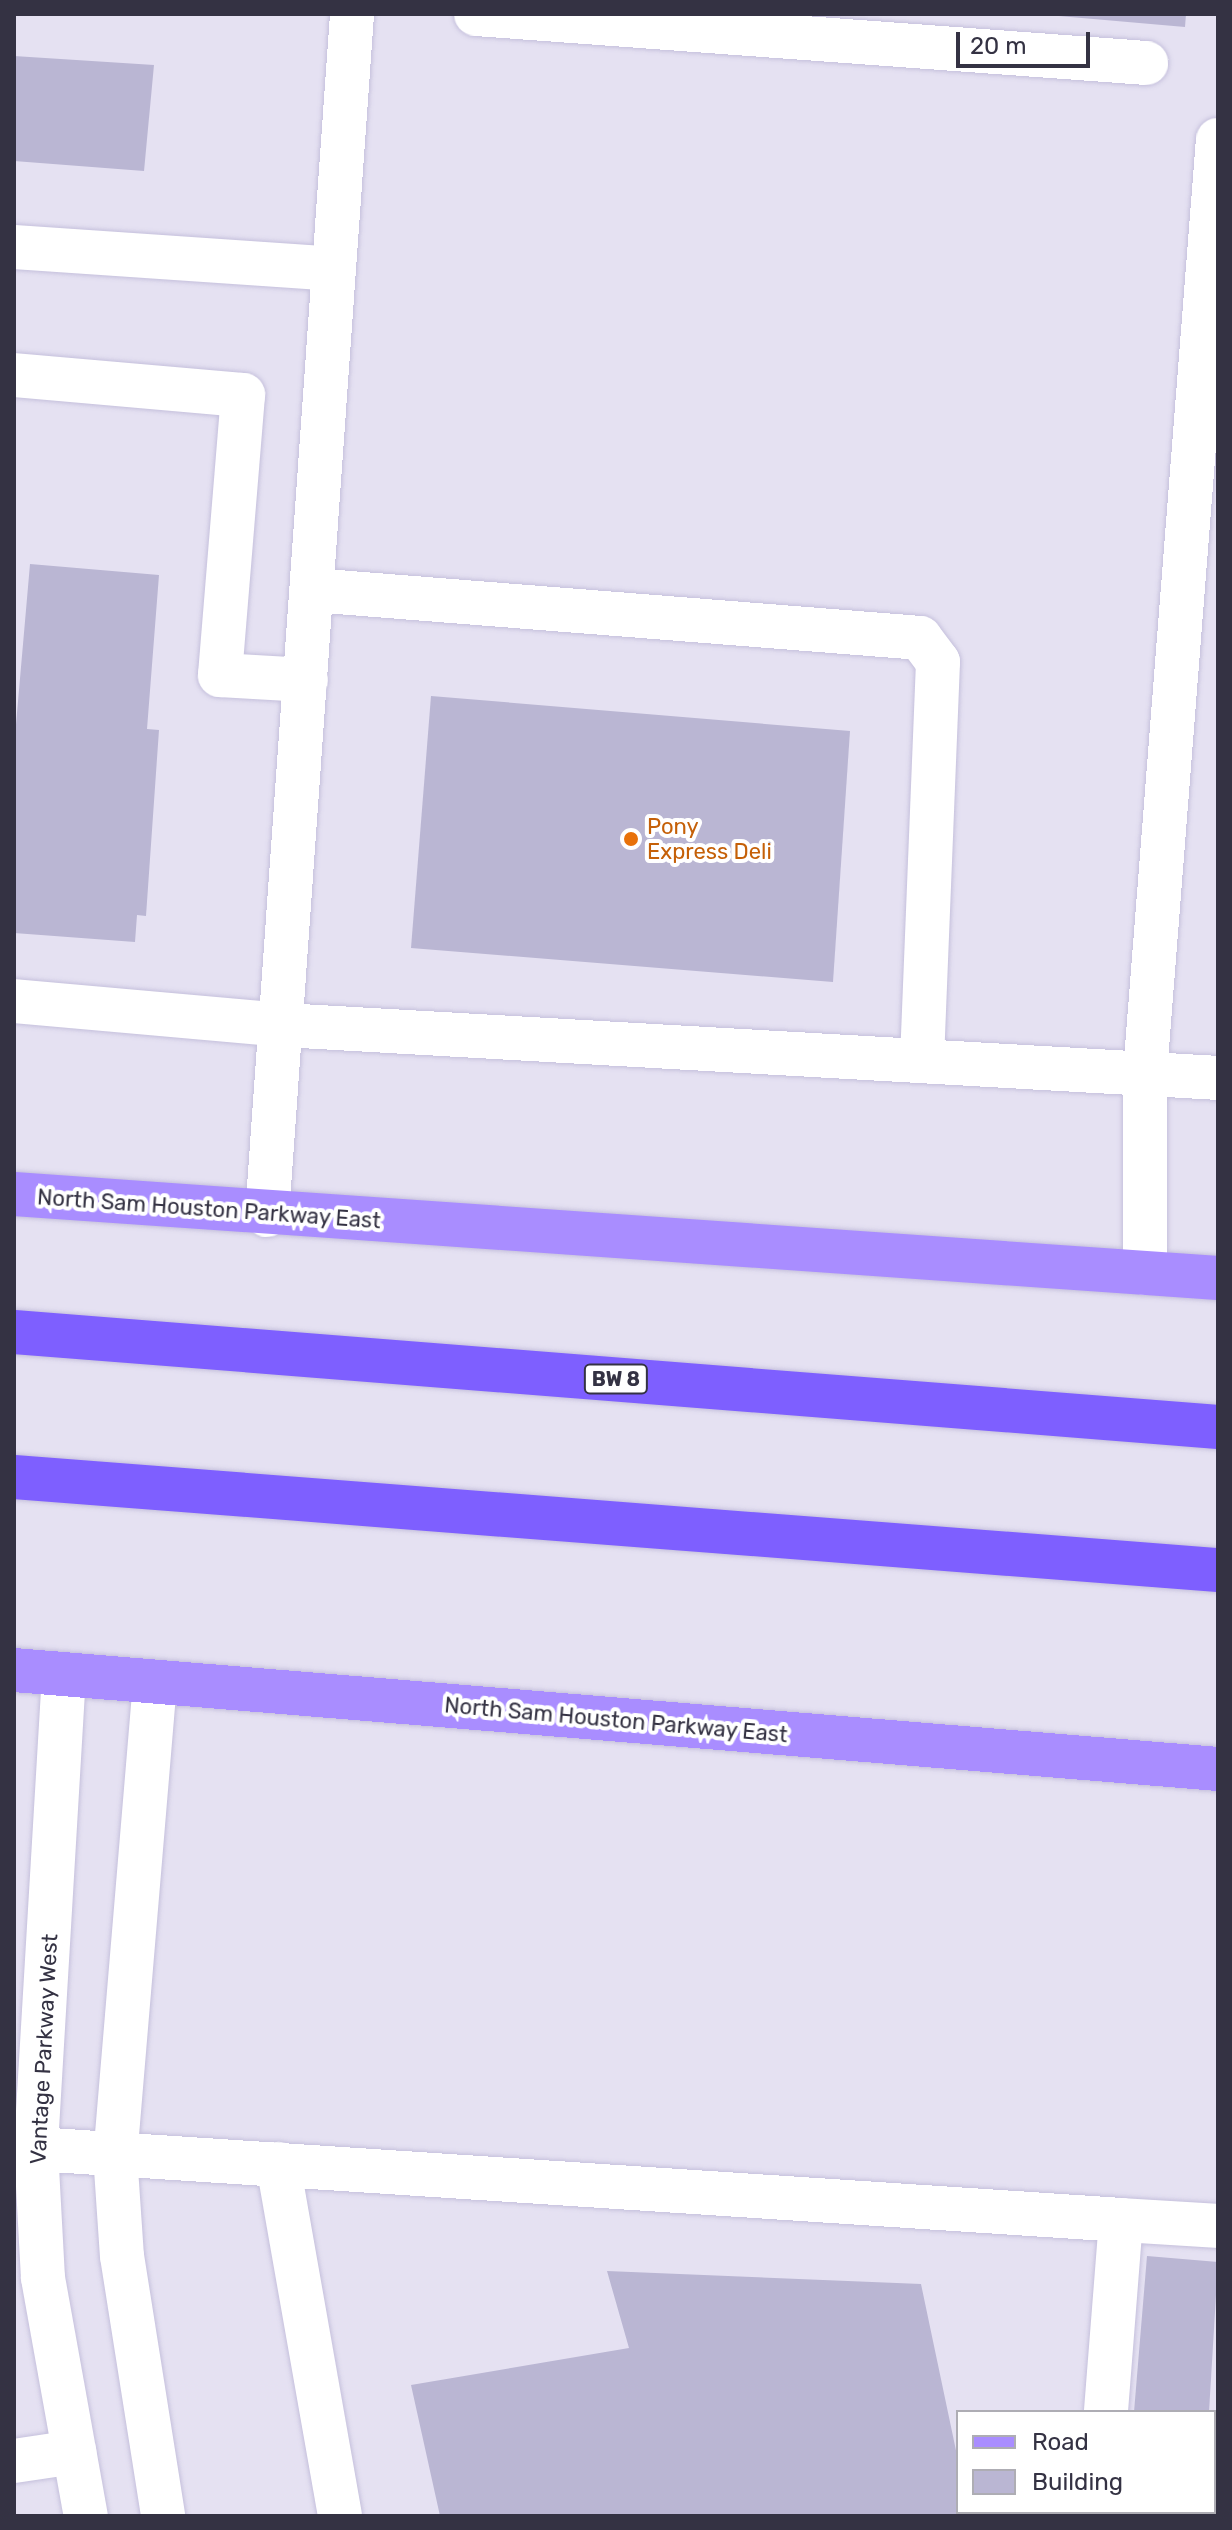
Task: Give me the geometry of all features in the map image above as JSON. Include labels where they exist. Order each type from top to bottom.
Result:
[{"type":"highway","name":"BW 8","points":[[14,1332],[1218,1427]]},
{"type":"highway","points":[[14,1477],[1218,1570]]},
{"type":"main road","name":"North Sam Houston Parkway East","points":[[14,1194],[267,1215],[1218,1278]]},
{"type":"main road","name":"North Sam Houston Parkway East","points":[[14,1670],[1218,1769]]},
{"type":"street","points":[[267,1215],[283,1025],[352,14]]},
{"type":"street","points":[[476,14],[1146,63]]},
{"type":"street","points":[[1145,1273],[1145,1073],[1218,140]]},
{"type":"street","points":[[14,247],[333,269]]},
{"type":"street","points":[[14,375],[243,395],[220,675],[306,680]]},
{"type":"street","points":[[312,590],[920,638],[938,662],[922,1060]]},
{"type":"street","points":[[14,1001],[283,1025],[1218,1078]]},
{"type":"street","name":"Vantage Parkway West","points":[[64,1674],[36,2149],[43,2278],[86,2516]]},
{"type":"street","points":[[155,1682],[115,2154],[122,2256],[163,2516]]},
{"type":"street","points":[[36,2149],[1218,2226]]},
{"type":"street","points":[[278,2164],[340,2516]]},
{"type":"street","points":[[1106,2410],[1121,2220]]},
{"type":"street","points":[[14,2461],[74,2452]]},
{"type":"building","points":[[1036,14],[1186,14],[1185,27]]},
{"type":"building","points":[[14,56],[154,65],[144,171],[14,161]]},
{"type":"building","points":[[30,564],[159,575],[147,729],[159,730],[146,916],[137,915],[135,942],[14,933],[14,747]]},
{"type":"building","name":"Pony Express Deli","points":[[431,696],[850,731],[833,982],[411,948]]},
{"type":"building","points":[[1147,2256],[1218,2262],[1209,2410],[1134,2410]]},
{"type":"building","points":[[607,2271],[921,2284],[956,2450],[956,2514],[970,2516],[440,2516],[411,2385],[629,2348]]},
{"type":"place","name":"Pony Express Deli","points":[[631,839]]}]
